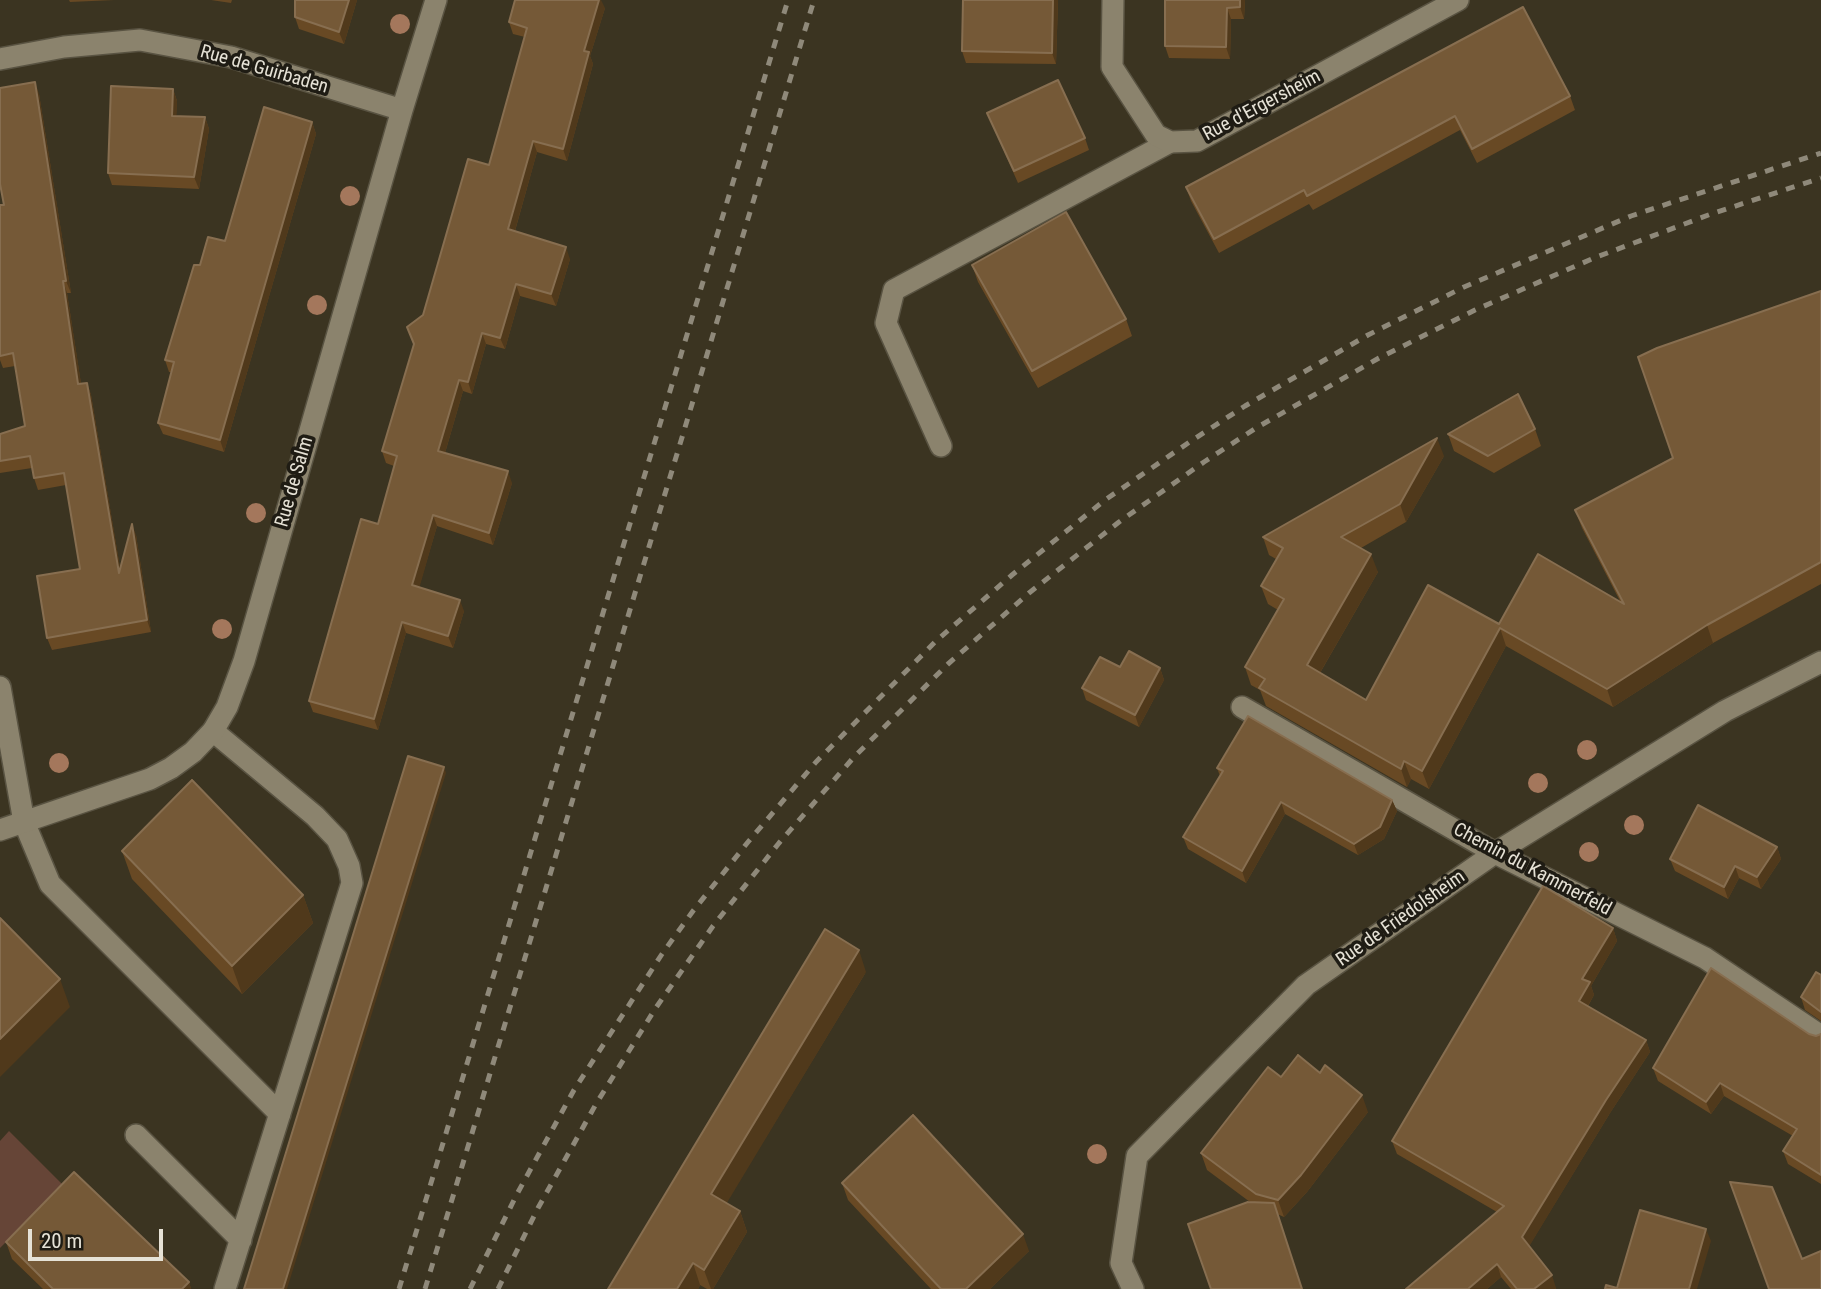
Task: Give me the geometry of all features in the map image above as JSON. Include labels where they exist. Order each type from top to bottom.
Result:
[{"type":"street","name":"Rue de Salm","points":[[0,830],[150,779],[193,752],[213,731],[227,707],[244,661],[436,0]]},
{"type":"street","points":[[1114,0],[1112,67],[1156,135],[1170,142]]},
{"type":"street","name":"Rue d'Ergersheim","points":[[941,446],[886,323],[894,290],[1170,142],[1196,141],[1458,0]]},
{"type":"street","name":"Rue de Guirbaden","points":[[0,59],[64,47],[140,40],[231,57],[402,110]]},
{"type":"street","name":"Rue de Friedolsheim","points":[[1133,1289],[1121,1263],[1137,1156],[1306,985],[1494,853],[1725,711],[1821,662]]},
{"type":"street","points":[[0,687],[24,822],[50,884],[280,1114]]},
{"type":"street","name":"Chemin du Kammerfeld","points":[[1242,707],[1494,853],[1705,958],[1821,1036]]},
{"type":"street","points":[[213,731],[315,816],[337,839],[349,866],[352,883],[225,1289]]},
{"type":"street","points":[[136,1135],[241,1240]]},
{"type":"shaded area","points":[[9,1131],[63,1185],[0,1248],[0,1141]]},
{"type":"building","points":[[295,0],[349,0],[339,32],[295,17]]},
{"type":"building","points":[[515,0],[599,0],[584,51],[589,52],[563,149],[533,141],[508,229],[566,247],[551,294],[516,284],[500,338],[482,333],[468,382],[459,380],[438,451],[508,471],[489,533],[433,515],[412,585],[460,600],[448,636],[402,622],[374,719],[309,701],[361,519],[378,524],[397,456],[382,451],[414,344],[407,327],[423,315],[468,159],[489,165],[527,28],[509,22]]},
{"type":"building","points":[[963,0],[1053,0],[1052,53],[962,51]]},
{"type":"building","points":[[1165,0],[1240,0],[1240,7],[1227,8],[1226,47],[1165,46]]},
{"type":"building","points":[[1523,7],[1570,96],[1472,149],[1455,116],[1307,196],[1304,190],[1214,239],[1186,187]]},
{"type":"building","points":[[1058,80],[1085,138],[1014,171],[987,113]]},
{"type":"building","points":[[35,82],[66,281],[63,281],[78,384],[87,383],[119,573],[132,524],[147,620],[47,638],[37,576],[80,569],[64,473],[34,478],[30,456],[0,461],[0,434],[25,426],[13,353],[0,356],[0,205],[4,205],[0,184],[0,88]]},
{"type":"building","points":[[111,86],[173,89],[172,116],[205,117],[194,177],[108,173]]},
{"type":"building","points":[[264,107],[312,122],[220,440],[158,423],[174,362],[165,360],[194,265],[200,265],[208,237],[225,241]]},
{"type":"building","points":[[1066,212],[1126,319],[1032,371],[972,265]]},
{"type":"building","points":[[1821,291],[1821,562],[1707,625],[1607,689],[1500,628],[1422,771],[1404,761],[1401,769],[1259,688],[1265,679],[1245,667],[1284,599],[1261,586],[1283,548],[1263,537],[1437,438],[1400,504],[1341,537],[1371,554],[1307,665],[1366,700],[1428,585],[1499,624],[1538,554],[1624,604],[1575,510],[1673,458],[1638,357]]},
{"type":"building","points":[[1518,394],[1535,429],[1488,456],[1448,434]]},
{"type":"building","points":[[1129,651],[1160,668],[1135,715],[1082,688],[1100,657],[1120,667]]},
{"type":"building","points":[[1248,716],[1392,800],[1380,827],[1354,844],[1281,802],[1242,871],[1183,837],[1223,771],[1217,768]]},
{"type":"building","points":[[408,756],[444,767],[283,1289],[244,1289]]},
{"type":"building","points":[[192,780],[303,895],[232,966],[122,851]]},
{"type":"building","points":[[1698,805],[1777,847],[1757,877],[1735,866],[1724,887],[1670,859]]},
{"type":"building","points":[[1543,886],[1613,928],[1582,979],[1590,982],[1579,1001],[1646,1040],[1522,1237],[1552,1275],[1534,1289],[1517,1289],[1497,1264],[1468,1289],[1406,1289],[1504,1206],[1392,1141]]},
{"type":"building","points":[[0,918],[60,979],[0,1039]]},
{"type":"building","points":[[825,929],[859,950],[711,1194],[740,1211],[704,1270],[693,1263],[677,1289],[608,1289]]},
{"type":"building","points":[[1711,968],[1809,1034],[1821,1034],[1821,1175],[1783,1151],[1797,1129],[1720,1083],[1706,1102],[1653,1068]]},
{"type":"building","points":[[1816,972],[1821,975],[1821,1012],[1801,997]]},
{"type":"building","points":[[1298,1055],[1320,1073],[1325,1065],[1362,1095],[1301,1175],[1278,1200],[1256,1194],[1201,1153],[1268,1067],[1281,1077]]},
{"type":"building","points":[[913,1115],[1023,1234],[966,1289],[941,1289],[842,1183]]},
{"type":"building","points":[[74,1172],[189,1282],[182,1289],[53,1289],[6,1242]]},
{"type":"building","points":[[1730,1182],[1772,1187],[1802,1259],[1821,1251],[1821,1289],[1769,1289]]},
{"type":"building","points":[[1248,1202],[1274,1203],[1302,1289],[1211,1289],[1188,1224]]},
{"type":"building","points":[[1640,1210],[1706,1229],[1689,1289],[1605,1289],[1606,1285],[1617,1288]]},
{"type":"railway","points":[[399,1289],[788,0]]},
{"type":"railway","points":[[425,1289],[814,0]]},
{"type":"railway","points":[[470,1289],[517,1194],[574,1090],[693,911],[816,762],[936,641],[1012,575],[1105,500],[1191,441],[1245,406],[1368,335],[1464,287],[1631,216],[1821,153]]},
{"type":"railway","points":[[498,1289],[538,1208],[596,1104],[655,1009],[713,926],[779,843],[854,757],[948,664],[1029,593],[1119,522],[1204,462],[1256,428],[1379,358],[1475,310],[1594,258],[1711,214],[1821,178]]}]
